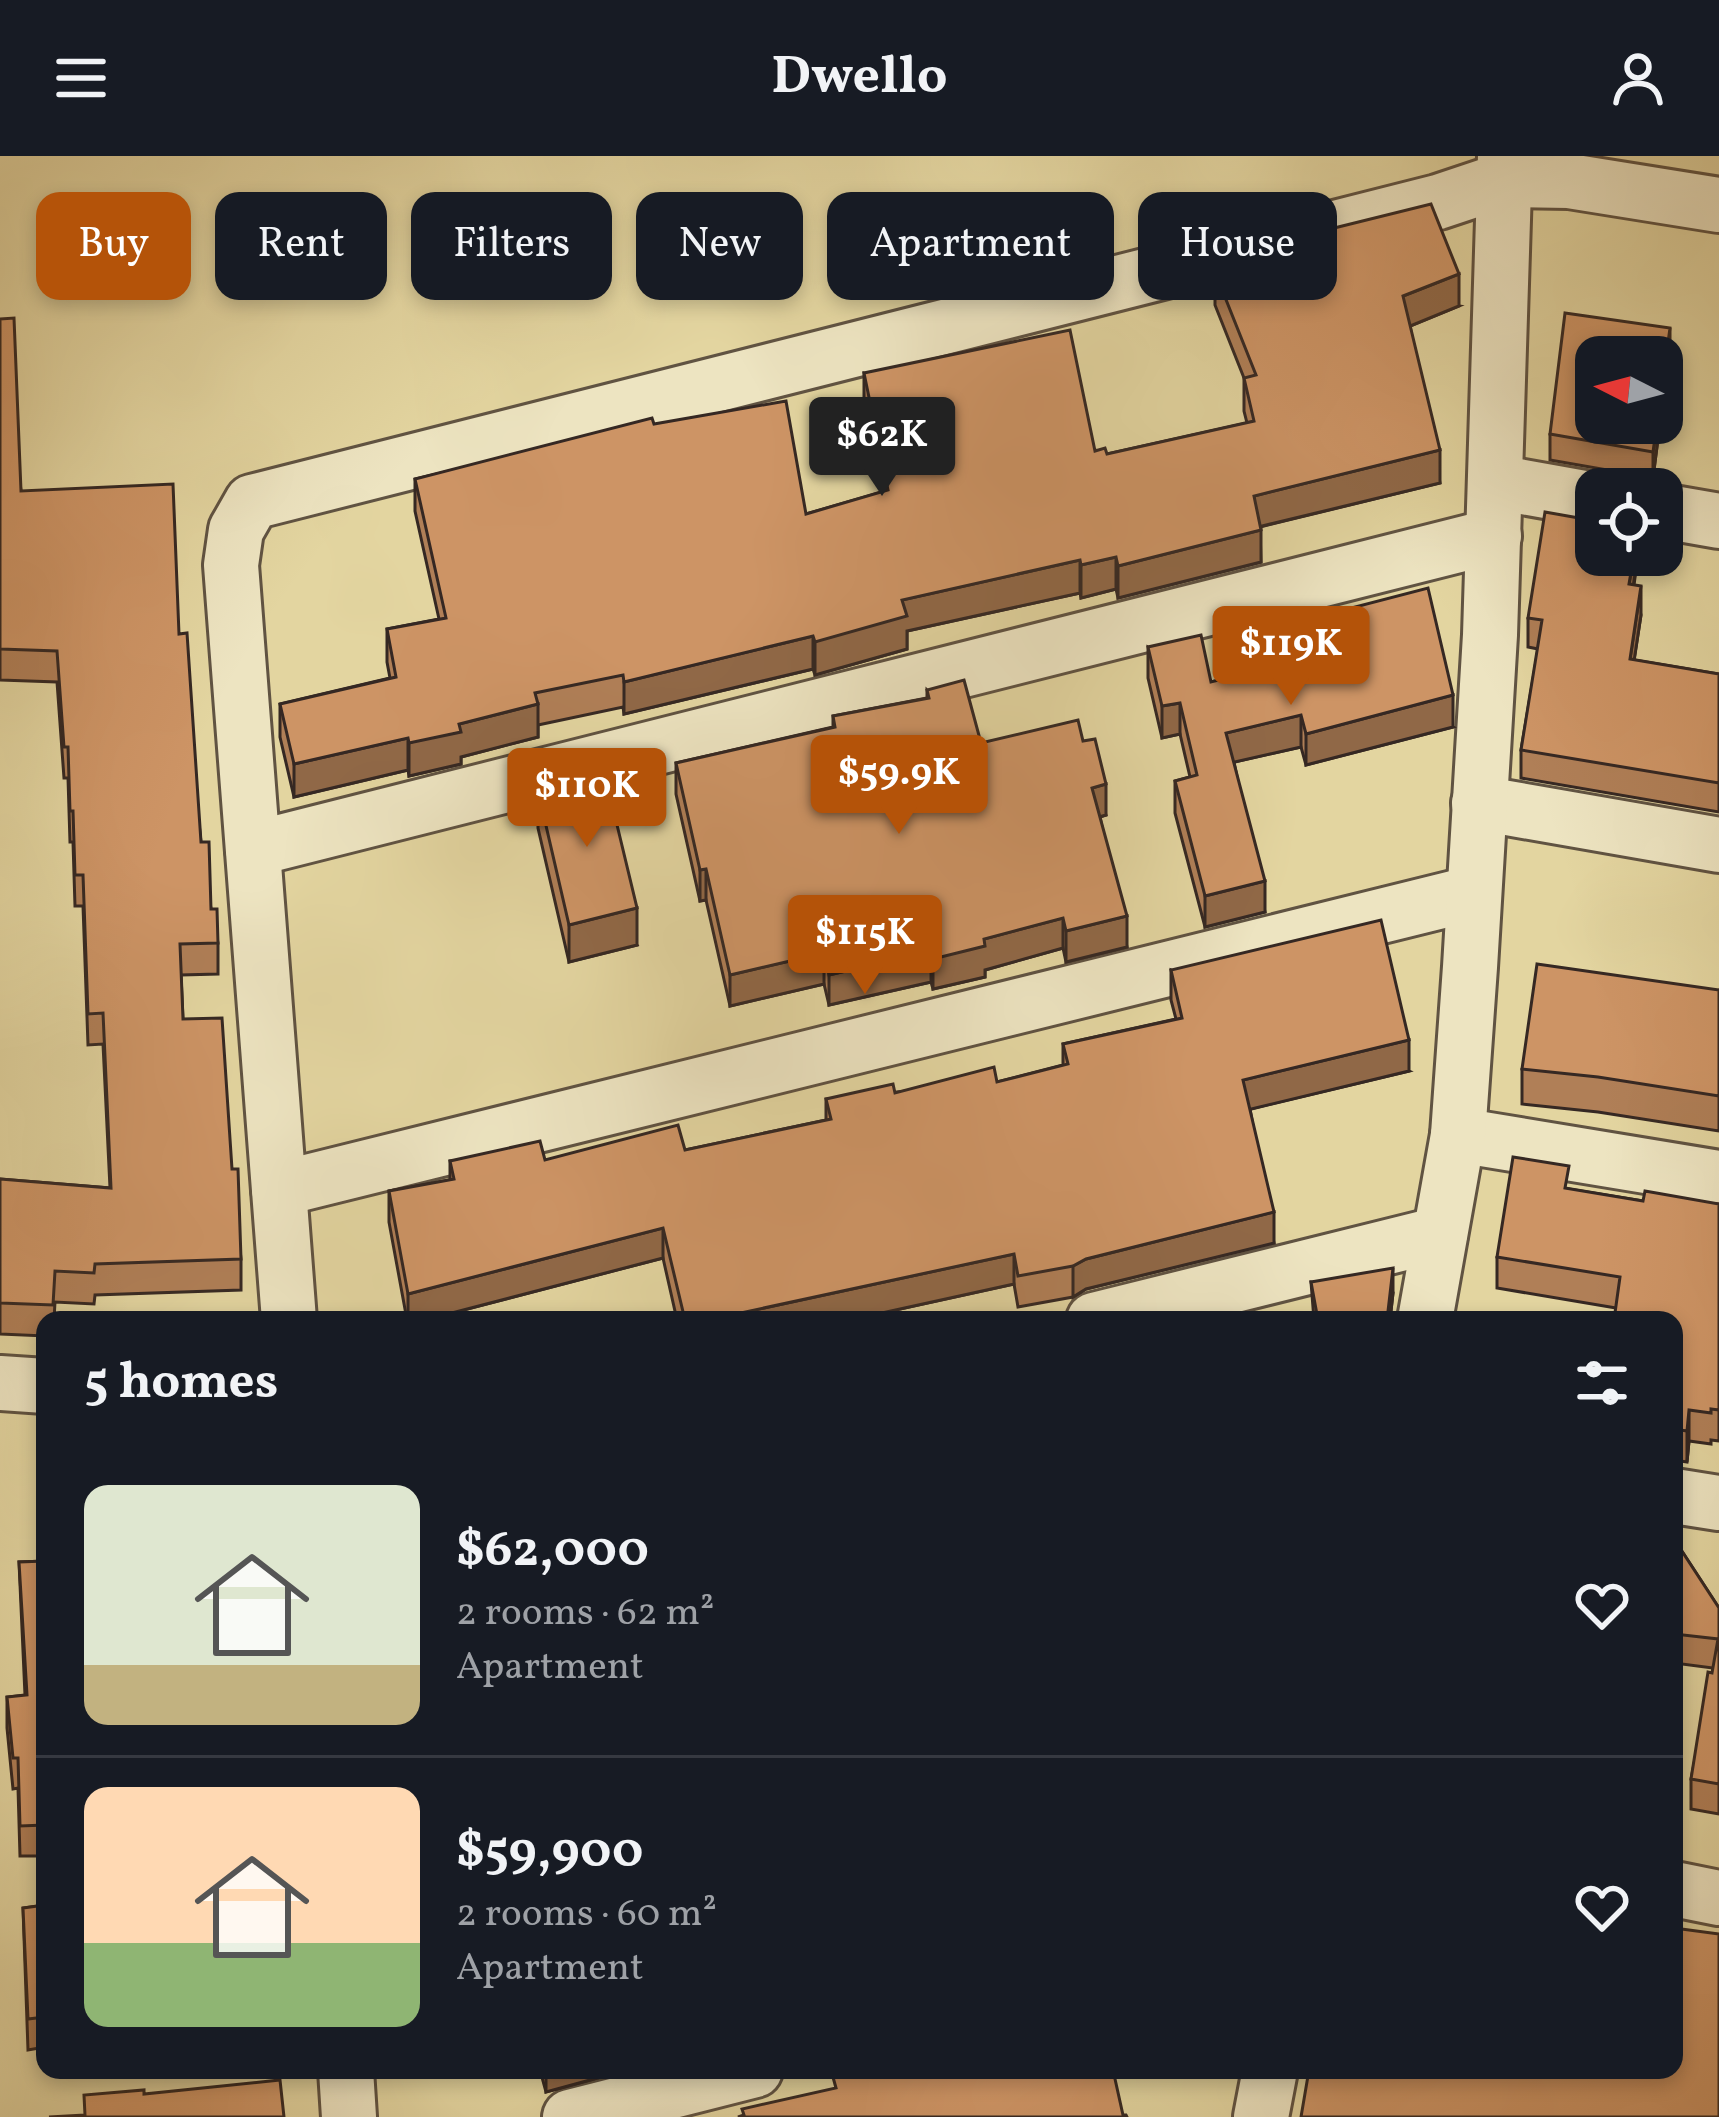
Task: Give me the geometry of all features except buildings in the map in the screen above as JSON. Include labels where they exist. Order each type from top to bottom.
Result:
[{"type":"street","points":[[288,1311],[231,565],[236,530],[252,502],[1438,202],[1504,168],[1719,205]]},
{"type":"street","points":[[1426,1311],[1458,1135],[1494,536],[1504,168]]},
{"type":"street","points":[[1495,482],[1575,496]]},
{"type":"street","points":[[1683,515],[1719,521]]},
{"type":"street","points":[[254,849],[1494,536]]},
{"type":"street","points":[[1479,802],[1719,845]]},
{"type":"street","points":[[279,1189],[1474,893]]},
{"type":"street","points":[[1458,1135],[1719,1178]]},
{"type":"street","points":[[1130,1311],[1440,1234]]},
{"type":"street","points":[[0,1383],[36,1385]]},
{"type":"street","points":[[1683,1497],[1719,1503]]},
{"type":"street","points":[[1683,1891],[1719,1898]]},
{"type":"street","points":[[347,2079],[350,2117]]},
{"type":"street","points":[[570,2117],[720,2079]]},
{"type":"street","points":[[1262,2117],[1268,2079]]}]
